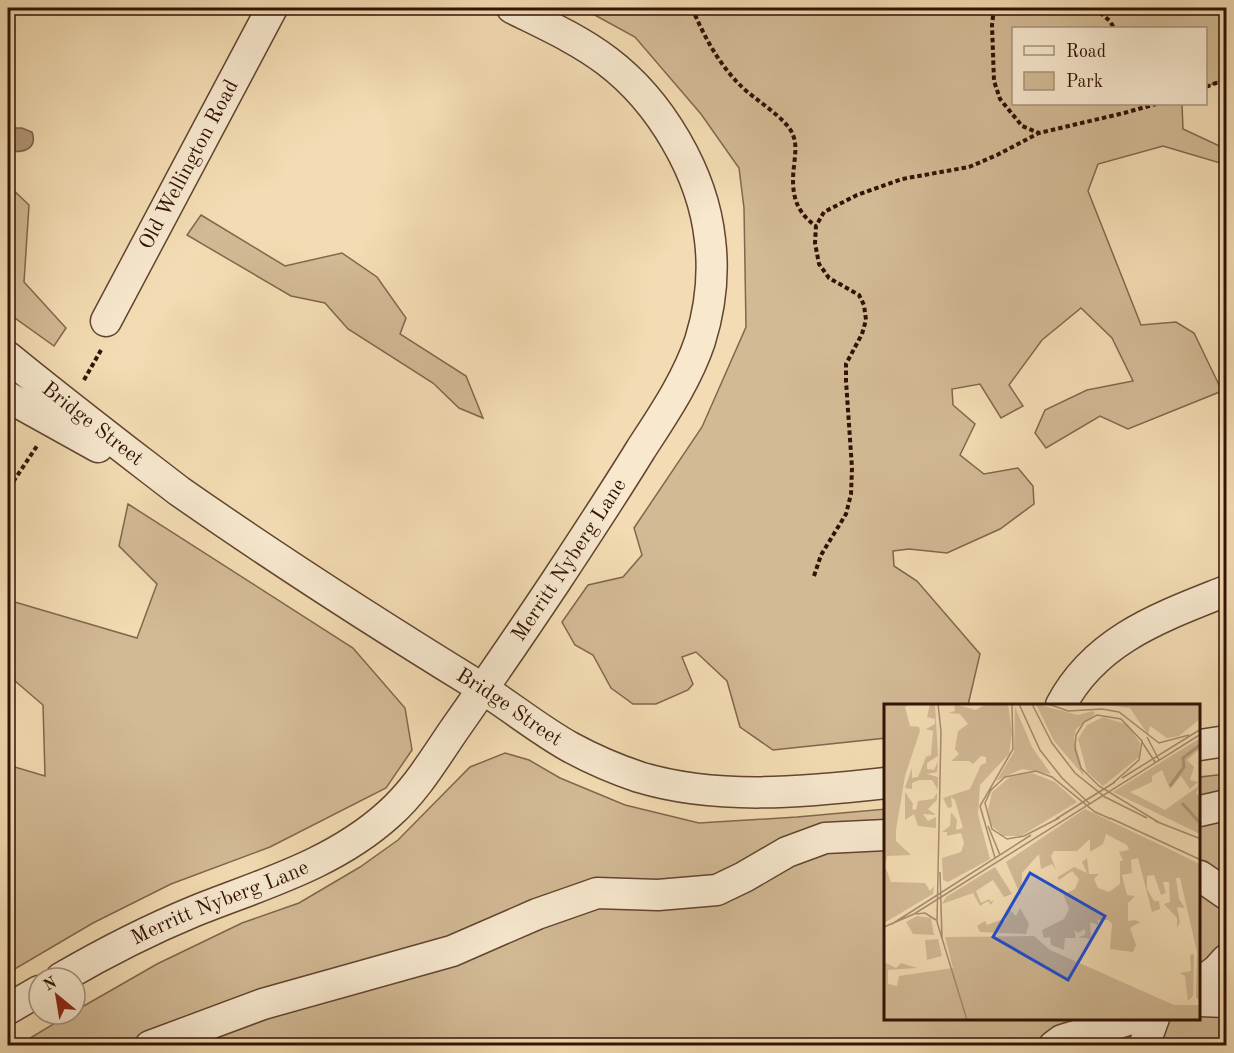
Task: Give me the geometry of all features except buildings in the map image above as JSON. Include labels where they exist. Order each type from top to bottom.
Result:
[{"type":"street","name":"Old Wellington Road","points":[[106,321],[272,8]]},
{"type":"street","name":"Merritt Nyberg Lane","points":[[83,966],[137,937],[310,866],[366,832],[390,813],[416,785],[483,689],[594,524],[686,374],[699,342],[708,308],[711,273],[710,238],[691,170],[676,140],[656,110],[634,84],[579,42],[512,8]]},
{"type":"street","name":"Bridge Street","points":[[8,357],[178,490],[371,620],[483,689],[568,746],[601,763],[640,777],[715,790],[758,792],[811,790],[884,783]]},
{"type":"street","name":"Bridge Street","points":[[8,397],[178,490]]},
{"type":"street","points":[[1062,704],[1069,690],[1088,667],[1112,645],[1181,609],[1227,591]]},
{"type":"street","points":[[1201,745],[1227,741]]},
{"type":"street","points":[[1201,811],[1227,805]]},
{"type":"street","points":[[150,1046],[263,1004],[452,951],[537,914],[597,893],[658,895],[717,890],[787,852],[825,838],[884,835]]},
{"type":"street","points":[[1201,877],[1227,894]]},
{"type":"street","points":[[1201,982],[1227,960]]},
{"type":"street","points":[[8,1009],[27,998]]},
{"type":"street","points":[[1201,1001],[1227,1002]]},
{"type":"street","points":[[1054,1046],[1062,1040],[1128,1020]]},
{"type":"street","points":[[1144,1046],[1153,1020]]},
{"type":"path","points":[[692,8],[703,34],[718,59],[739,85],[792,132],[796,146],[794,195],[802,214],[816,226]]},
{"type":"path","points":[[994,8],[992,25],[994,81],[1000,99],[1022,126],[1039,132]]},
{"type":"path","points":[[1094,8],[1110,21],[1113,27]]},
{"type":"path","points":[[1207,86],[1227,79]]},
{"type":"path","points":[[814,576],[821,555],[846,514],[851,494],[852,468],[846,364],[862,334],[866,320],[864,305],[858,295],[829,278],[819,264],[815,243],[816,226],[824,212],[857,195],[902,179],[969,168],[1039,132],[1152,105]]},
{"type":"path","points":[[8,486],[11,485],[38,444]]},
{"type":"green space","points":[[582,8],[1226,8],[1226,78],[1207,87],[1207,27],[1012,27],[1012,105],[1182,105],[1183,129],[1226,149],[1226,156],[1220,163],[1163,146],[1098,164],[1088,191],[1141,325],[1176,322],[1194,333],[1222,391],[1128,429],[1100,416],[1046,448],[1035,433],[1045,410],[1087,390],[1133,381],[1112,338],[1081,308],[1042,340],[1009,385],[1023,406],[1001,418],[980,384],[952,389],[953,405],[975,424],[960,455],[984,474],[1018,468],[1033,486],[1034,504],[1000,529],[947,553],[909,549],[893,551],[894,566],[917,581],[980,654],[968,704],[884,704],[884,738],[773,750],[740,727],[727,681],[696,652],[682,657],[693,684],[688,690],[656,704],[633,704],[611,688],[593,655],[575,645],[562,622],[588,585],[623,577],[642,555],[634,528],[702,427],[746,327],[744,208],[739,168],[701,114],[635,37]]},
{"type":"green space","points":[[8,185],[29,205],[24,282],[66,328],[54,346],[8,313]]},
{"type":"green space","points":[[201,215],[285,266],[342,253],[377,277],[406,318],[400,334],[466,376],[483,418],[459,408],[433,383],[348,329],[325,303],[291,296],[187,235]]},
{"type":"green space","points":[[128,504],[353,648],[405,708],[412,750],[386,788],[270,847],[171,884],[93,923],[8,973],[8,765],[45,776],[43,705],[8,675],[8,600],[137,638],[157,584],[119,546]]},
{"type":"green space","points":[[505,753],[529,760],[560,778],[625,805],[699,823],[884,809],[884,1020],[1201,1020],[1201,777],[1226,774],[1226,1045],[17,1046],[50,1026],[87,1026],[87,1004],[157,964],[242,923],[299,903],[360,867],[398,840],[470,767]]},
{"type":"shaded area","points":[[8,128],[22,128],[32,132],[31,146],[23,151],[8,151]]}]
